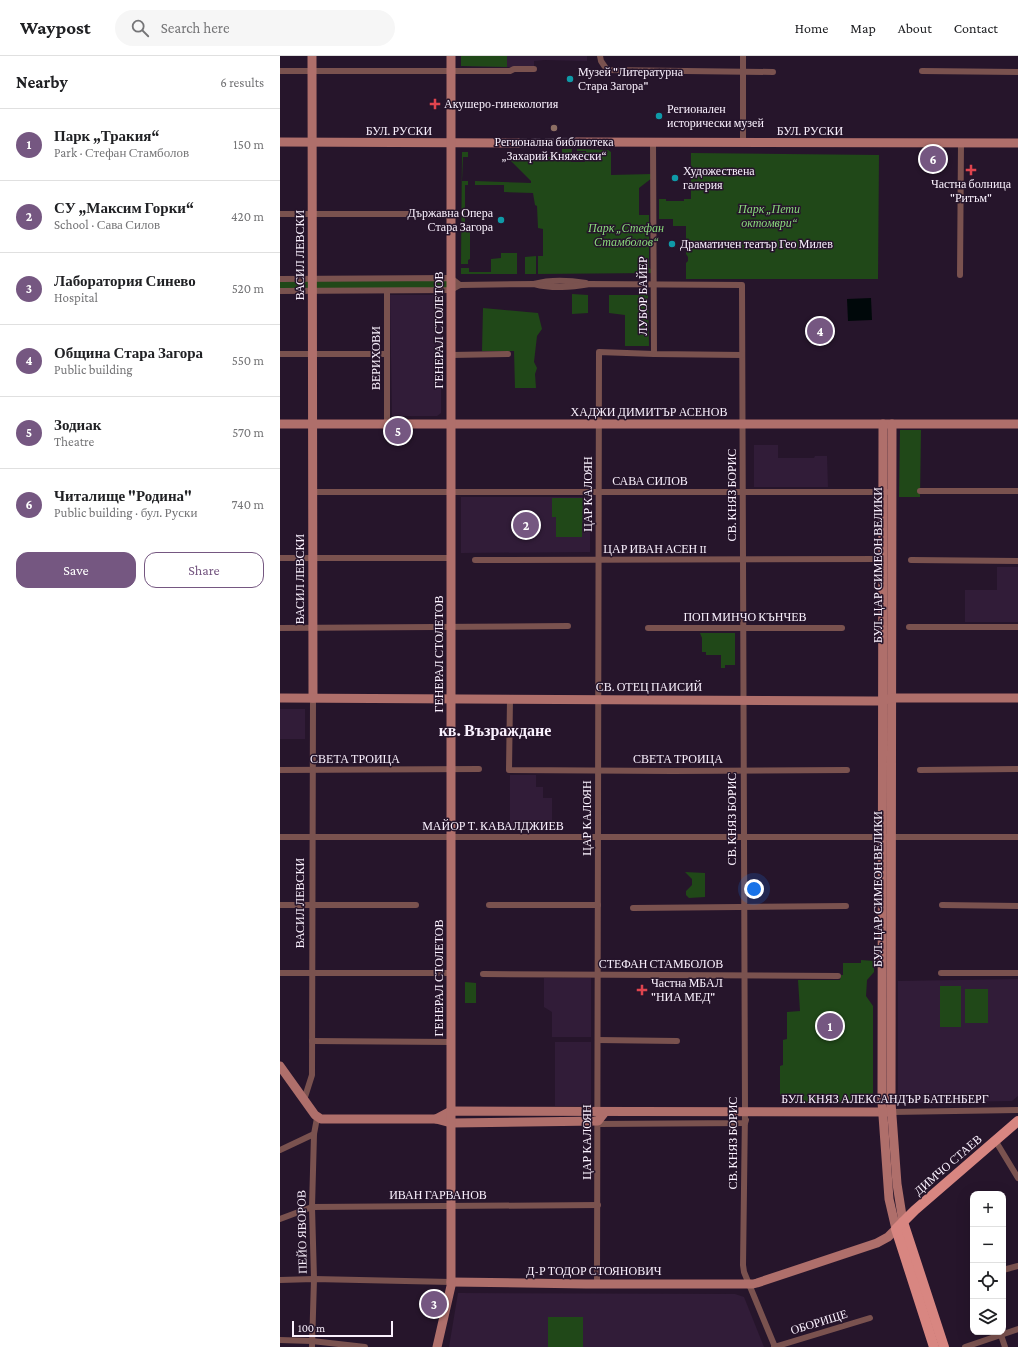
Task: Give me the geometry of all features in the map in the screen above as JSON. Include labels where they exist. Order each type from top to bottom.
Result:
[{"type":"main road","name":"ДИМЧО СТАЕВ","points":[[900,1226],[1018,1121]]},
{"type":"main road","name":"БУЛ. ЦАР СИМЕОН ВЕЛИКИ","points":[[900,1226],[934,1347]]},
{"type":"main road","name":"БУЛ. ЦАР СИМЕОН ВЕЛИКИ","points":[[900,1226],[944,1347]]},
{"type":"street","name":"ВАСИЛ ЛЕВСКИ","points":[[304,1100],[312,1075],[312,56]]},
{"type":"street","name":"ГЕНЕРАЛ СТОЛЕТОВ","points":[[437,1347],[451,1282],[451,56]]},
{"type":"street","points":[[600,56],[601,61],[607,70],[773,72]]},
{"type":"street","points":[[743,56],[743,142]]},
{"type":"street","points":[[280,71],[510,71],[534,69]]},
{"type":"street","points":[[922,71],[1018,72]]},
{"type":"street","name":"БУЛ. РУСКИ","points":[[280,142],[518,143]]},
{"type":"street","name":"БУЛ. РУСКИ","points":[[577,142],[1018,143]]},
{"type":"street","name":"ЛУБОР БАЙЕР","points":[[654,142],[654,354]]},
{"type":"street","points":[[960,275],[961,143]]},
{"type":"street","points":[[280,214],[451,214]]},
{"type":"street","points":[[280,279],[451,278],[460,285]]},
{"type":"street","points":[[280,292],[451,290],[460,285],[654,284]]},
{"type":"street","name":"СВ. КНЯЗ БОРИС","points":[[654,284],[742,285],[744,975],[748,1112]]},
{"type":"street","name":"ВЕРИХОВИ","points":[[387,291],[387,424]]},
{"type":"street","name":"ЦАР КАЛОЯН","points":[[597,1284],[600,1115],[598,1040],[599,352],[654,354]]},
{"type":"street","points":[[280,354],[387,354]]},
{"type":"street","points":[[451,355],[508,354]]},
{"type":"street","points":[[654,354],[742,355]]},
{"type":"street","name":"ХАДЖИ ДИМИТЪР АСЕНОВ","points":[[280,424],[1018,424]]},
{"type":"street","name":"БУЛ. ЦАР СИМЕОН ВЕЛИКИ","points":[[887,424],[887,492],[892,698],[892,837],[887,1112]]},
{"type":"street","points":[[920,491],[1018,492]]},
{"type":"street","name":"САВА СИЛОВ","points":[[312,492],[887,492]]},
{"type":"street","name":"БУЛ. ЦАР СИМЕОН ВЕЛИКИ","points":[[887,492],[882,559],[882,837],[889,1199],[900,1226]]},
{"type":"street","points":[[280,558],[451,558]]},
{"type":"street","name":"ЦАР ИВАН АСЕН II","points":[[475,560],[882,559]]},
{"type":"street","points":[[911,560],[1018,561]]},
{"type":"street","points":[[280,628],[568,626]]},
{"type":"street","points":[[909,627],[1018,627]]},
{"type":"street","name":"ПОП МИНЧО КЪНЧЕВ","points":[[648,628],[842,628]]},
{"type":"street","name":"СВ. ОТЕЦ ПАИСИЙ","points":[[280,698],[882,701],[892,698],[1018,698]]},
{"type":"street","name":"СВЕТА ТРОИЦА","points":[[510,699],[509,770],[847,770]]},
{"type":"street","name":"СВЕТА ТРОИЦА","points":[[280,770],[479,769]]},
{"type":"street","points":[[920,770],[1018,769]]},
{"type":"street","name":"МАЙОР Т. КАВАЛДЖИЕВ","points":[[280,837],[1018,837]]},
{"type":"street","points":[[489,904],[598,905]]},
{"type":"street","points":[[280,905],[416,905]]},
{"type":"street","points":[[942,905],[1018,906]]},
{"type":"street","points":[[633,908],[846,906]]},
{"type":"street","points":[[280,973],[451,973]]},
{"type":"street","points":[[941,973],[1018,973]]},
{"type":"street","name":"СТЕФАН СТАМБОЛОВ","points":[[483,974],[838,976]]},
{"type":"street","points":[[598,1040],[677,1041]]},
{"type":"street","points":[[312,1041],[451,1042]]},
{"type":"street","points":[[280,1066],[317,1118]]},
{"type":"street","name":"БУЛ. КНЯЗ АЛЕКСАНДЪР БАТЕНБЕРГ","points":[[317,1118],[327,1120],[436,1119],[451,1123],[600,1115],[748,1112],[1018,1110]]},
{"type":"street","name":"БУЛ. КНЯЗ АЛЕКСАНДЪР БАТЕНБЕРГ","points":[[436,1119],[451,1111],[600,1115]]},
{"type":"street","points":[[745,1123],[748,1112]]},
{"type":"street","name":"БУЛ. КНЯЗ АЛЕКСАНДЪР БАТЕНБЕРГ","points":[[600,1115],[600,1124],[745,1123]]},
{"type":"street","name":"ПЕЙО ЯВОРОВ","points":[[312,1344],[314,1279],[312,1207],[314,1134],[317,1118]]},
{"type":"street","name":"СВ. КНЯЗ БОРИС","points":[[745,1123],[743,1265],[774,1347]]},
{"type":"street","points":[[280,1150],[314,1134]]},
{"type":"street","points":[[995,1140],[1018,1178]]},
{"type":"street","name":"ИВАН ГАРВАНОВ","points":[[280,1219],[312,1207],[598,1205]]},
{"type":"street","name":"Д-Р ТОДОР СТОЯНОВИЧ","points":[[280,1280],[314,1279],[597,1284],[749,1284],[757,1283],[876,1243],[888,1237],[900,1226]]},
{"type":"street","points":[[1006,1269],[1018,1266]]},
{"type":"street","name":"ОБОРИЩЕ","points":[[774,1347],[870,1318]]},
{"type":"street","points":[[1006,1333],[1018,1329]]},
{"type":"street","points":[[965,1347],[1001,1335],[1005,1347]]},
{"type":"street","points":[[280,1340],[312,1344],[365,1347]]},
{"type":"shaded area","points":[[461,56],[587,56],[587,61],[534,61],[534,67],[461,66]]},
{"type":"shaded area","points":[[390,295],[441,295],[441,413],[437,416],[392,416]]},
{"type":"shaded area","points":[[871,298],[872,320],[848,321],[847,299]]},
{"type":"shaded area","points":[[754,445],[778,445],[778,458],[814,458],[815,456],[827,456],[828,487],[754,487]]},
{"type":"shaded area","points":[[461,497],[590,497],[590,552],[461,553]]},
{"type":"shaded area","points":[[997,567],[1018,567],[1018,622],[965,622],[965,590],[997,590]]},
{"type":"shaded area","points":[[280,709],[305,709],[305,739],[280,739]]},
{"type":"shaded area","points":[[510,775],[536,775],[536,787],[543,787],[543,798],[552,798],[552,831],[510,831]]},
{"type":"shaded area","points":[[544,978],[591,978],[591,1037],[552,1037],[552,1012],[544,1007]]},
{"type":"shaded area","points":[[1018,979],[1018,1096],[1012,1101],[898,1103],[898,981]]},
{"type":"shaded area","points":[[555,1042],[591,1042],[591,1106],[555,1106]]},
{"type":"shaded area","points":[[458,1293],[735,1294],[744,1297],[764,1347],[449,1347]]},
{"type":"green space","points":[[461,56],[507,56],[507,67],[461,66]]},
{"type":"green space","name":"Парк „Стефан Стамболов“","points":[[562,149],[572,149],[571,162],[585,162],[584,158],[584,160],[574,160],[574,153],[585,152],[586,155],[586,151],[577,151],[577,149],[608,150],[611,152],[611,175],[652,174],[652,178],[639,188],[639,215],[649,215],[649,268],[651,269],[651,273],[538,274],[538,256],[543,256],[543,229],[538,228],[537,206],[535,205],[533,193],[504,192],[504,185],[475,185],[475,181],[531,183],[531,181],[508,158],[562,157]]},
{"type":"green space","points":[[462,152],[468,152],[468,157],[463,157],[462,181],[468,181],[468,185],[465,185],[465,227],[470,228],[470,259],[468,260],[468,264],[461,264]]},
{"type":"green space","name":"Парк „Пети октомври“","points":[[691,153],[879,155],[878,279],[686,279],[686,263],[688,261],[688,257],[686,254],[686,226],[673,226],[673,219],[659,219],[659,199],[666,199],[666,201],[684,201],[684,199],[691,199]]},
{"type":"green space","points":[[501,253],[517,253],[517,274],[461,274],[461,268],[469,268],[469,272],[491,272],[491,259],[501,258]]},
{"type":"green space","points":[[536,256],[536,274],[525,274],[525,257]]},
{"type":"green space","points":[[451,278],[451,290],[280,291],[280,279]]},
{"type":"green space","points":[[572,294],[588,295],[588,313],[572,314]]},
{"type":"green space","points":[[609,295],[648,295],[649,346],[625,346],[625,315],[609,313]]},
{"type":"green space","points":[[483,308],[538,313],[542,329],[537,336],[534,362],[537,368],[535,374],[536,388],[515,388],[514,351],[482,351]]},
{"type":"green space","points":[[900,430],[921,430],[920,497],[899,497]]},
{"type":"green space","points":[[552,498],[583,498],[582,537],[556,537],[556,517],[552,517]]},
{"type":"green space","points":[[700,633],[735,633],[735,665],[725,665],[725,668],[721,668],[721,655],[706,655],[706,652],[702,652],[702,638]]},
{"type":"green space","points":[[685,872],[705,873],[705,897],[689,898],[686,895],[686,891],[692,885],[692,879]]},
{"type":"green space","points":[[861,960],[874,961],[874,972],[867,980],[866,996],[873,1006],[873,1099],[860,1099],[858,1103],[790,1103],[790,1096],[780,1096],[780,1066],[783,1065],[783,1040],[787,1039],[787,1012],[800,1011],[798,980],[840,980],[841,975],[843,975],[843,963],[861,963]]},
{"type":"green space","points":[[465,982],[476,983],[476,1003],[465,1003]]},
{"type":"green space","points":[[940,986],[961,986],[961,1027],[940,1027]]},
{"type":"green space","points":[[965,989],[988,989],[988,1023],[965,1023]]},
{"type":"green space","points":[[548,1317],[583,1317],[583,1347],[548,1347]]},
{"type":"tunnel","points":[[518,143],[577,142]]},
{"type":"place","name":"Музей \"Литературна Стара Загора\"","points":[[570,79]]},
{"type":"place","name":"Акушеро-гинекология","points":[[435,104]]},
{"type":"place","name":"Регионален исторически музей","points":[[659,116]]},
{"type":"place","name":"Регионална библиотека „Захарий Княжески“","points":[[554,128]]},
{"type":"place","name":"Читалище \"Родина\"","points":[[933,159]]},
{"type":"place","name":"Частна болница \"Ритъм\"","points":[[971,170]]},
{"type":"place","name":"Художествена галерия","points":[[675,178]]},
{"type":"place","name":"Държавна Опера Стара Загора","points":[[501,220]]},
{"type":"place","name":"Драматичен театър Гео Милев","points":[[672,244]]},
{"type":"place","name":"Община Стара Загора","points":[[820,331]]},
{"type":"place","name":"Зодиак","points":[[398,431]]},
{"type":"place","name":"СУ „Максим Горки“","points":[[526,525]]},
{"type":"place","name":"Частна МБАЛ \"НИА МЕД\"","points":[[642,990]]},
{"type":"place","name":"Парк „Тракия“","points":[[830,1026]]},
{"type":"place","name":"Лаборатория Синево","points":[[434,1304]]},
{"type":"district","name":"кв. Възраждане","points":[[495,730]]}]
